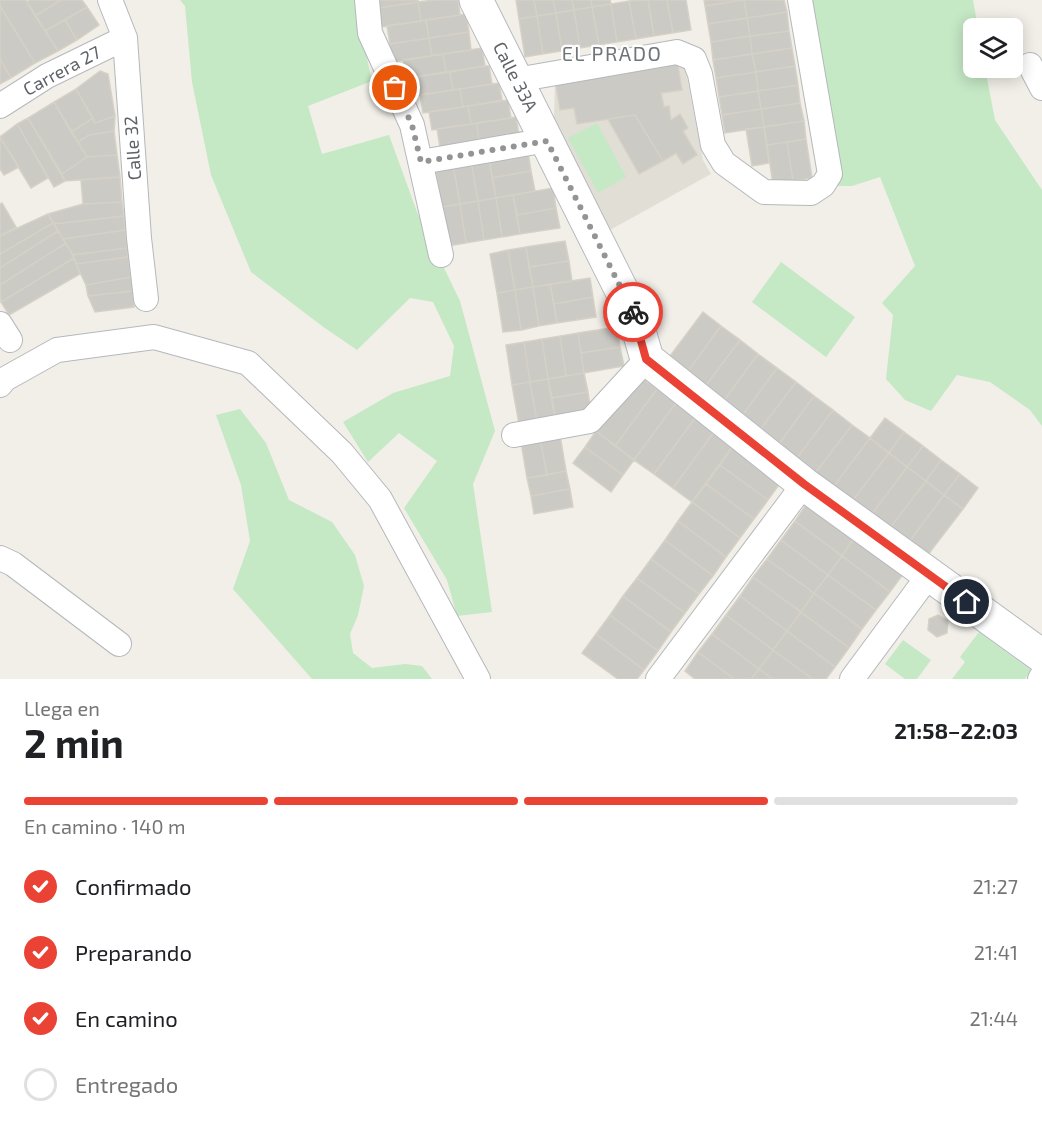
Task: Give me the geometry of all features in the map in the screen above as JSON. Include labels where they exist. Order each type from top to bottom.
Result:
[{"type":"street","name":"Calle 32","points":[[110,0],[125,38],[139,238],[146,299]]},
{"type":"street","points":[[367,0],[370,33],[412,125],[441,255]]},
{"type":"street","name":"Calle 33A","points":[[476,0],[635,317],[646,359]]},
{"type":"street","points":[[516,80],[677,52],[694,59],[700,74],[713,145],[724,163],[764,192],[811,194],[823,185],[830,174],[800,0]]},
{"type":"street","name":"Carrera 27","points":[[0,106],[47,76],[125,38]]},
{"type":"street","points":[[1030,65],[1042,88]]},
{"type":"street","points":[[421,162],[547,141]]},
{"type":"street","points":[[0,385],[5,379],[57,350],[154,337],[248,363],[342,453],[380,499],[478,679]]},
{"type":"street","points":[[514,435],[590,421],[646,359],[804,484],[1042,656]]},
{"type":"street","points":[[658,679],[804,484]]},
{"type":"street","points":[[0,558],[13,564],[119,644]]},
{"type":"street","points":[[863,675],[929,574]]},
{"type":"shaded area","points":[[677,60],[685,67],[703,160],[711,174],[610,230],[554,119],[555,80]]},
{"type":"green space","points":[[180,0],[354,0],[372,81],[308,106],[322,154],[389,135],[417,212],[460,301],[495,431],[473,484],[492,612],[457,616],[447,580],[404,508],[437,461],[399,433],[368,462],[343,422],[393,393],[450,376],[454,346],[433,302],[410,298],[357,350],[251,272],[211,175],[192,82],[185,6]]},
{"type":"green space","points":[[808,0],[973,0],[976,18],[963,18],[963,78],[987,78],[995,120],[1042,190],[1042,426],[1030,410],[990,382],[957,375],[931,411],[905,400],[886,379],[893,315],[882,303],[915,266],[880,177],[852,186],[836,186]]},
{"type":"green space","points":[[597,123],[626,177],[598,193],[568,138]]},
{"type":"green space","points":[[781,262],[855,317],[826,357],[752,302]]},
{"type":"green space","points":[[240,409],[266,443],[289,500],[332,522],[355,555],[364,586],[358,615],[350,634],[353,653],[372,668],[405,664],[422,666],[432,679],[312,679],[233,589],[250,541],[241,485],[216,415]]},
{"type":"green space","points":[[979,632],[1031,670],[1025,679],[952,679],[965,662],[960,657]]},
{"type":"green space","points":[[903,640],[931,660],[917,679],[905,679],[885,664]]},
{"type":"building","points":[[0,0],[26,0],[58,51],[35,63],[0,6]]},
{"type":"building","points":[[30,0],[61,0],[35,16],[27,2]]},
{"type":"building","points":[[61,0],[82,0],[87,7],[45,31],[35,16]]},
{"type":"building","points":[[378,0],[418,0],[418,2],[379,8]]},
{"type":"building","points":[[458,0],[460,15],[421,21],[418,2]]},
{"type":"building","points":[[516,0],[534,0],[537,16],[519,19]]},
{"type":"building","points":[[534,0],[553,0],[556,13],[537,16]]},
{"type":"building","points":[[553,0],[572,0],[574,10],[556,13]]},
{"type":"building","points":[[572,0],[591,0],[592,7],[574,10]]},
{"type":"building","points":[[591,0],[610,0],[611,4],[592,7]]},
{"type":"building","points":[[648,0],[667,0],[673,33],[654,36]]},
{"type":"building","points":[[648,0],[654,36],[636,39],[629,1]]},
{"type":"building","points":[[667,0],[686,0],[691,30],[673,33]]},
{"type":"building","points":[[704,0],[744,0],[705,6]]},
{"type":"building","points":[[744,0],[784,0],[787,12],[747,18]]},
{"type":"building","points":[[744,0],[747,18],[708,24],[705,6]]},
{"type":"building","points":[[629,1],[636,39],[617,42],[611,4]]},
{"type":"building","points":[[418,2],[421,21],[382,27],[379,8]]},
{"type":"building","points":[[611,4],[617,42],[599,45],[592,7]]},
{"type":"building","points":[[0,6],[35,63],[11,78],[0,59]]},
{"type":"building","points":[[87,7],[99,25],[77,40],[65,20]]},
{"type":"building","points":[[592,7],[599,45],[580,48],[574,10]]},
{"type":"building","points":[[574,10],[580,48],[562,51],[556,13]]},
{"type":"building","points":[[787,12],[789,31],[750,36],[747,18]]},
{"type":"building","points":[[556,13],[562,51],[543,54],[537,16]]},
{"type":"building","points":[[466,14],[469,32],[429,38],[426,20]]},
{"type":"building","points":[[537,16],[543,54],[525,57],[519,19]]},
{"type":"building","points":[[747,18],[750,36],[711,42],[708,24]]},
{"type":"building","points":[[65,20],[77,40],[58,51],[45,31]]},
{"type":"building","points":[[426,20],[429,38],[390,44],[387,26]]},
{"type":"building","points":[[789,31],[792,48],[752,54],[750,36]]},
{"type":"building","points":[[469,32],[471,50],[432,56],[429,38]]},
{"type":"building","points":[[750,36],[752,54],[713,60],[711,42]]},
{"type":"building","points":[[429,38],[432,56],[392,62],[390,44]]},
{"type":"building","points":[[482,48],[485,66],[446,72],[443,54]]},
{"type":"building","points":[[792,48],[795,66],[756,72],[752,54]]},
{"type":"building","points":[[443,54],[446,72],[406,78],[403,60]]},
{"type":"building","points":[[752,54],[756,72],[716,78],[713,60]]},
{"type":"building","points":[[0,59],[11,78],[0,84]]},
{"type":"building","points":[[677,60],[682,90],[661,93],[664,107],[669,106],[671,120],[680,114],[688,128],[683,131],[697,155],[683,164],[676,153],[663,161],[635,115],[577,124],[574,108],[560,110],[555,80]]},
{"type":"building","points":[[489,66],[492,84],[453,90],[450,72]]},
{"type":"building","points":[[795,66],[798,85],[758,91],[756,72]]},
{"type":"building","points":[[100,71],[108,74],[115,116],[95,123],[76,89]]},
{"type":"building","points":[[450,72],[453,90],[414,96],[411,78]]},
{"type":"building","points":[[756,72],[758,91],[719,97],[716,78]]},
{"type":"building","points":[[499,83],[502,100],[463,107],[460,89]]},
{"type":"building","points":[[798,85],[800,103],[761,109],[758,91]]},
{"type":"building","points":[[76,89],[93,118],[71,132],[54,102]]},
{"type":"building","points":[[460,89],[463,107],[423,113],[420,95]]},
{"type":"building","points":[[758,91],[761,109],[722,115],[719,97]]},
{"type":"building","points":[[508,100],[511,118],[471,124],[468,106]]},
{"type":"building","points":[[54,102],[87,157],[62,174],[28,118]]},
{"type":"building","points":[[800,103],[804,121],[764,127],[761,109]]},
{"type":"building","points":[[468,106],[471,124],[432,130],[429,112]]},
{"type":"building","points":[[761,109],[764,127],[725,133],[722,115]]},
{"type":"building","points":[[635,115],[663,161],[639,174],[608,119]]},
{"type":"building","points":[[115,116],[114,131],[89,135],[78,142],[71,132],[93,118],[95,123]]},
{"type":"building","points":[[516,117],[519,135],[479,141],[477,123]]},
{"type":"building","points":[[28,118],[65,181],[54,187],[17,124]]},
{"type":"building","points":[[804,121],[806,139],[767,145],[764,127]]},
{"type":"building","points":[[477,123],[479,141],[440,147],[437,129]]},
{"type":"building","points":[[17,124],[48,178],[31,188],[0,137]]},
{"type":"building","points":[[764,127],[769,163],[752,166],[746,129]]},
{"type":"building","points":[[114,131],[117,155],[87,157],[78,142],[89,135]]},
{"type":"building","points":[[0,137],[19,167],[4,175],[0,169]]},
{"type":"building","points":[[806,139],[812,178],[793,181],[787,142]]},
{"type":"building","points":[[787,142],[793,181],[773,184],[767,145]]},
{"type":"building","points":[[528,152],[531,171],[492,178],[489,158]]},
{"type":"building","points":[[117,155],[120,177],[65,181],[62,174],[87,157]]},
{"type":"building","points":[[489,158],[496,198],[478,201],[471,161]]},
{"type":"building","points":[[471,161],[478,201],[460,204],[453,164]]},
{"type":"building","points":[[453,164],[460,204],[442,207],[435,167]]},
{"type":"building","points":[[531,171],[535,191],[496,198],[492,178]]},
{"type":"building","points":[[120,177],[122,202],[83,204],[81,180]]},
{"type":"building","points":[[553,188],[556,208],[517,215],[513,195]]},
{"type":"building","points":[[513,195],[520,234],[502,237],[496,198]]},
{"type":"building","points":[[496,198],[502,237],[484,240],[478,201]]},
{"type":"building","points":[[478,201],[484,240],[466,243],[460,204]]},
{"type":"building","points":[[122,202],[124,216],[54,224],[48,214],[83,204]]},
{"type":"building","points":[[2,203],[16,227],[0,236],[0,204]]},
{"type":"building","points":[[460,204],[466,243],[448,246],[442,207]]},
{"type":"building","points":[[556,208],[560,228],[520,234],[517,215]]},
{"type":"building","points":[[48,214],[53,223],[0,254],[0,236]]},
{"type":"building","points":[[124,216],[125,230],[63,239],[54,224]]},
{"type":"building","points":[[53,223],[58,231],[0,268],[0,254]]},
{"type":"building","points":[[125,230],[127,248],[73,255],[63,239]]},
{"type":"building","points":[[58,231],[66,243],[0,285],[0,268]]},
{"type":"building","points":[[565,241],[569,261],[529,267],[526,247]]},
{"type":"building","points":[[66,243],[74,258],[1,302],[0,285]]},
{"type":"building","points":[[526,247],[533,287],[515,290],[508,250]]},
{"type":"building","points":[[127,248],[128,257],[76,264],[73,255]]},
{"type":"building","points":[[508,250],[515,290],[497,293],[490,254]]},
{"type":"building","points":[[128,257],[131,277],[86,285],[76,264]]},
{"type":"building","points":[[74,258],[80,274],[9,315],[1,302]]},
{"type":"building","points":[[569,261],[572,281],[533,287],[529,267]]},
{"type":"building","points":[[131,277],[133,291],[88,296],[86,285]]},
{"type":"building","points":[[590,278],[593,297],[554,304],[550,284]]},
{"type":"building","points":[[550,284],[557,323],[539,326],[533,287]]},
{"type":"building","points":[[533,287],[539,326],[521,330],[515,290]]},
{"type":"building","points":[[515,290],[521,330],[503,332],[497,293]]},
{"type":"building","points":[[133,291],[134,307],[95,312],[88,296]]},
{"type":"building","points":[[593,297],[596,317],[557,323],[554,304]]},
{"type":"building","points":[[703,312],[721,326],[686,374],[667,360]]},
{"type":"building","points":[[721,326],[740,340],[704,388],[686,374]]},
{"type":"building","points":[[617,327],[620,347],[581,353],[578,333]]},
{"type":"building","points":[[578,333],[584,373],[566,376],[560,336]]},
{"type":"building","points":[[560,336],[566,376],[548,379],[542,339]]},
{"type":"building","points":[[542,339],[548,379],[530,382],[524,342]]},
{"type":"building","points":[[740,340],[758,354],[723,402],[704,388]]},
{"type":"building","points":[[524,342],[530,382],[512,385],[506,345]]},
{"type":"building","points":[[620,347],[624,366],[584,373],[581,353]]},
{"type":"building","points":[[758,354],[777,368],[742,416],[723,402]]},
{"type":"building","points":[[777,368],[796,382],[760,430],[742,416]]},
{"type":"building","points":[[584,373],[588,392],[552,398],[548,379]]},
{"type":"building","points":[[637,375],[657,389],[615,446],[596,431]]},
{"type":"building","points":[[548,379],[555,418],[537,421],[530,382]]},
{"type":"building","points":[[530,382],[537,421],[519,424],[512,385]]},
{"type":"building","points":[[796,382],[814,396],[779,444],[760,430]]},
{"type":"building","points":[[657,389],[676,403],[634,460],[615,446]]},
{"type":"building","points":[[588,392],[591,412],[555,418],[552,398]]},
{"type":"building","points":[[814,396],[833,410],[797,458],[779,444]]},
{"type":"building","points":[[676,403],[695,418],[654,474],[634,460]]},
{"type":"building","points":[[833,410],[852,425],[816,472],[797,458]]},
{"type":"building","points":[[695,418],[714,432],[673,488],[654,474]]},
{"type":"building","points":[[885,418],[904,432],[889,453],[870,438]]},
{"type":"building","points":[[852,425],[870,438],[834,486],[816,472]]},
{"type":"building","points":[[596,431],[634,460],[623,475],[585,447]]},
{"type":"building","points":[[714,432],[733,446],[692,502],[673,488]]},
{"type":"building","points":[[904,432],[923,446],[907,467],[889,453]]},
{"type":"building","points":[[560,435],[566,471],[547,475],[540,439]]},
{"type":"building","points":[[870,438],[889,453],[853,500],[834,486]]},
{"type":"building","points":[[540,439],[547,475],[527,478],[521,442]]},
{"type":"building","points":[[733,446],[781,482],[768,500],[720,465]]},
{"type":"building","points":[[923,446],[941,460],[926,481],[907,467]]},
{"type":"building","points":[[585,447],[623,475],[611,492],[573,463]]},
{"type":"building","points":[[889,453],[907,467],[872,514],[853,500]]},
{"type":"building","points":[[941,460],[960,474],[944,495],[926,481]]},
{"type":"building","points":[[720,465],[768,500],[754,519],[706,484]]},
{"type":"building","points":[[907,467],[926,481],[890,528],[872,514]]},
{"type":"building","points":[[566,471],[570,489],[531,496],[527,478]]},
{"type":"building","points":[[960,474],[978,488],[963,509],[944,495]]},
{"type":"building","points":[[926,481],[944,495],[909,542],[890,528]]},
{"type":"building","points":[[706,484],[754,519],[740,538],[692,502]]},
{"type":"building","points":[[570,489],[573,507],[534,514],[531,496]]},
{"type":"building","points":[[944,495],[963,509],[927,556],[909,542]]},
{"type":"building","points":[[692,502],[740,538],[726,557],[678,521]]},
{"type":"building","points":[[808,502],[855,537],[842,556],[795,521]]},
{"type":"building","points":[[678,521],[726,557],[713,576],[665,540]]},
{"type":"building","points":[[795,521],[842,556],[828,575],[781,540]]},
{"type":"building","points":[[855,537],[904,573],[890,592],[842,556]]},
{"type":"building","points":[[665,540],[713,576],[699,594],[651,559]]},
{"type":"building","points":[[781,540],[828,575],[814,593],[767,559]]},
{"type":"building","points":[[842,556],[890,592],[876,610],[828,575]]},
{"type":"building","points":[[651,559],[699,594],[685,613],[637,578]]},
{"type":"building","points":[[767,559],[814,593],[801,612],[753,577]]},
{"type":"building","points":[[828,575],[876,610],[862,629],[814,593]]},
{"type":"building","points":[[753,577],[801,612],[787,631],[740,596]]},
{"type":"building","points":[[637,578],[685,613],[671,632],[623,596]]},
{"type":"building","points":[[814,593],[862,629],[849,648],[801,612]]},
{"type":"building","points":[[623,596],[671,632],[658,651],[610,615]]},
{"type":"building","points":[[740,596],[787,631],[773,650],[726,615]]},
{"type":"building","points":[[801,612],[849,648],[835,667],[787,631]]},
{"type":"building","points":[[610,615],[658,651],[644,670],[596,634]]},
{"type":"building","points":[[726,615],[773,650],[759,669],[712,634]]},
{"type":"building","points":[[938,615],[948,621],[947,633],[937,637],[928,630],[929,619]]},
{"type":"building","points":[[787,631],[835,667],[826,679],[813,679],[773,650]]},
{"type":"building","points":[[596,634],[644,670],[637,679],[618,679],[582,653]]},
{"type":"building","points":[[712,634],[759,669],[751,679],[734,679],[698,652]]},
{"type":"building","points":[[773,650],[813,679],[773,679],[759,669]]},
{"type":"building","points":[[698,652],[734,679],[695,679],[685,671]]},
{"type":"building","points":[[759,669],[773,679],[751,679]]},
{"type":"way so far","points":[[395,88],[412,125],[421,162],[547,141],[633,312]]},
{"type":"district","name":"EL PRADO","points":[[612,54]]},
{"type":"route","points":[[633,312],[646,359],[804,484],[967,602]]}]
